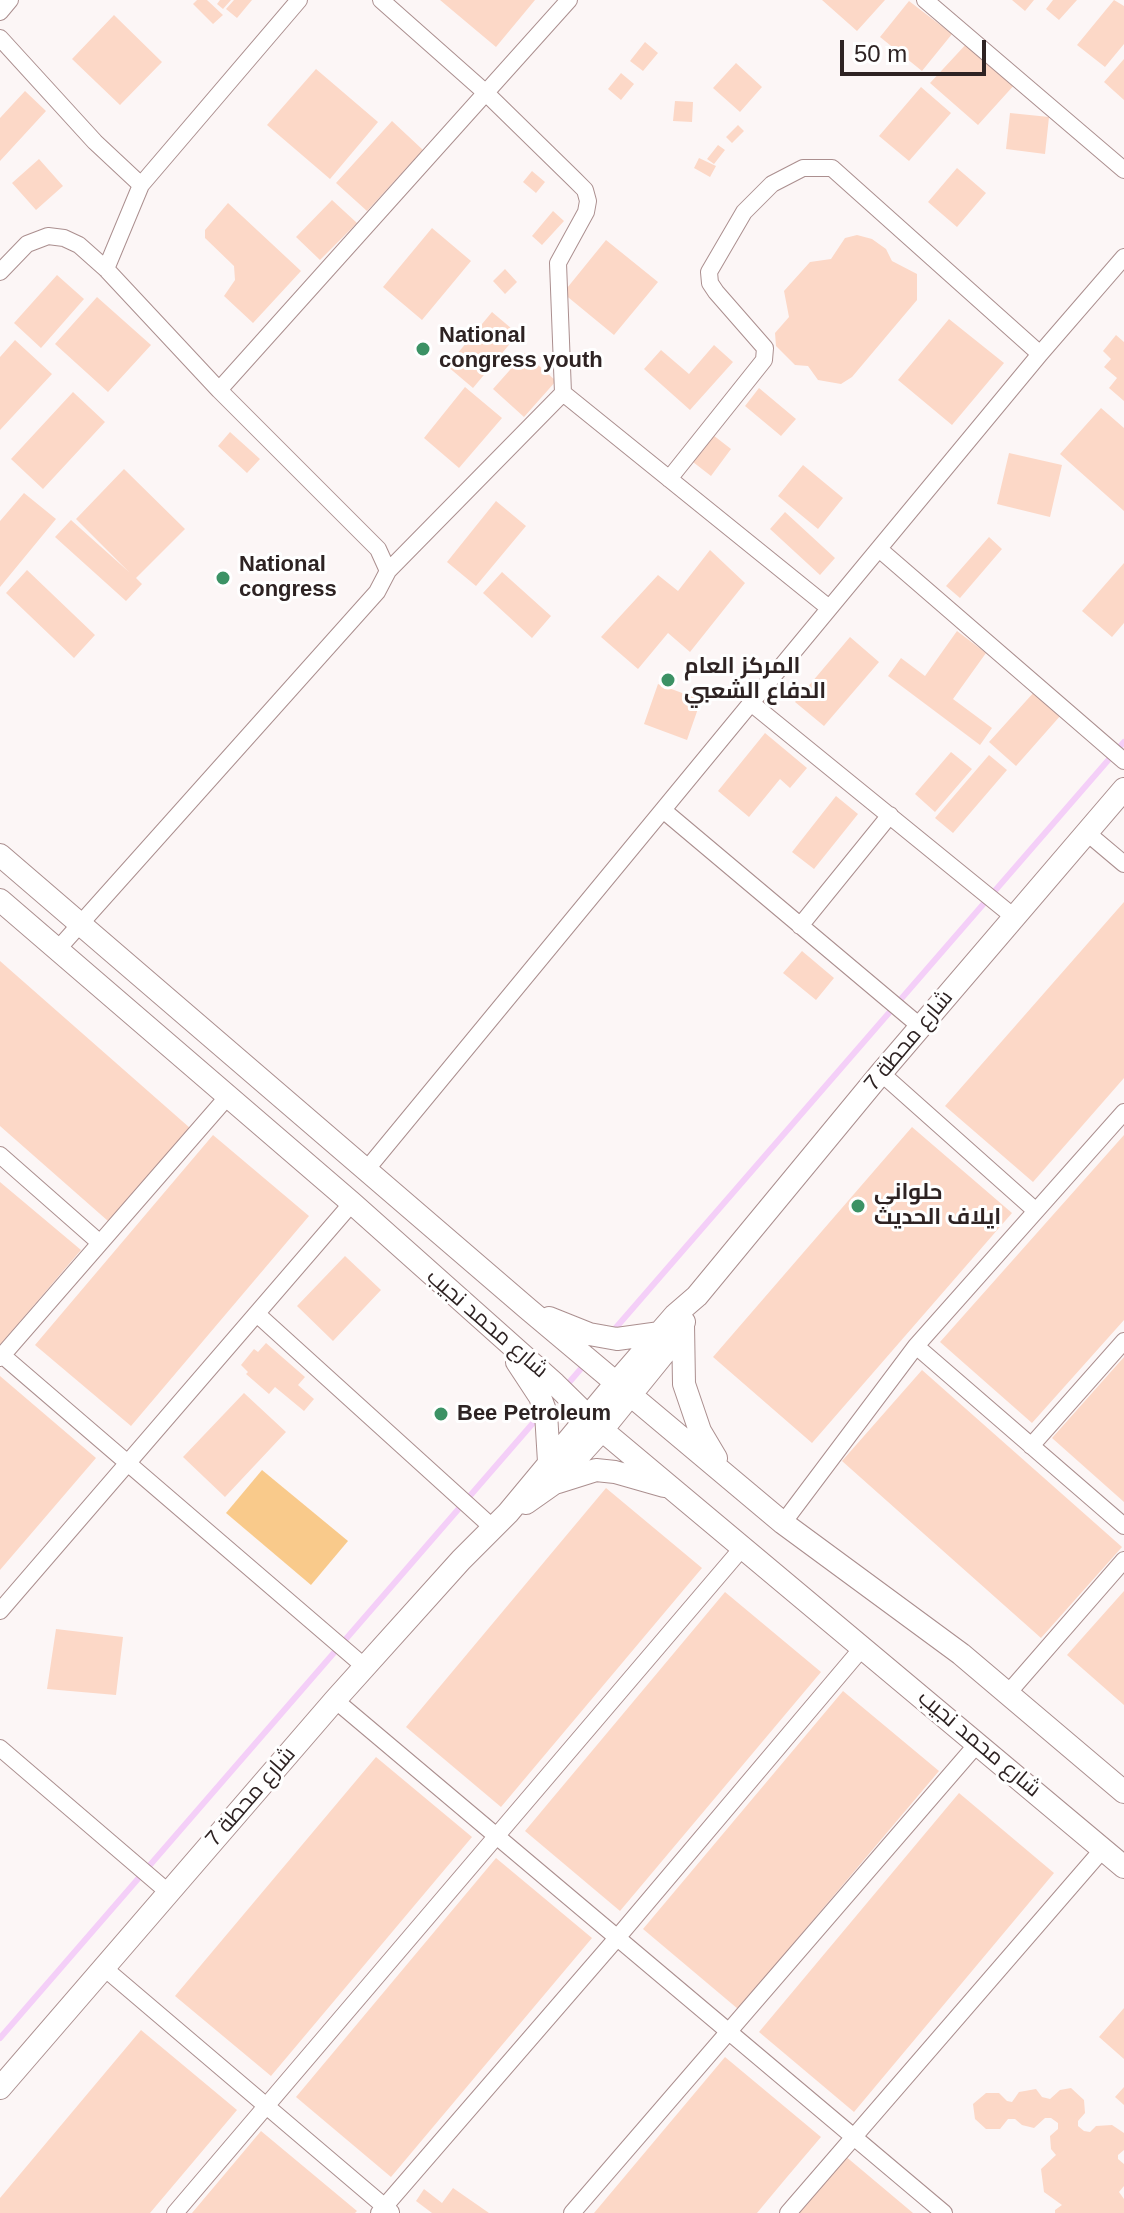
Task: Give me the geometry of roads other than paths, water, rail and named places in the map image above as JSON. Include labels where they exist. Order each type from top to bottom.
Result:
[{"type":"main road","name":"شارع محطة 7","points":[[624,1389],[660,1333],[697,1296],[881,1073],[1124,789]]},
{"type":"main road","name":"شارع محمد نجيب","points":[[0,855],[528,1309],[783,1523],[1009,1692],[1124,1792]]},
{"type":"main road","name":"شارع محمد نجيب","points":[[2,905],[229,1095],[555,1384],[595,1424],[1124,1867]]},
{"type":"main road","name":"شارع محطة 7","points":[[0,2088],[335,1700],[500,1520],[551,1473],[595,1424],[683,1323],[697,1296]]},
{"type":"main road","points":[[528,1309],[589,1334],[605,1337],[630,1339],[660,1333]]},
{"type":"main road","points":[[683,1323],[683,1373],[690,1407],[700,1431],[725,1473]]},
{"type":"main road","points":[[500,1338],[540,1397],[546,1413],[551,1473],[615,1472],[675,1489]]},
{"type":"street","points":[[0,12],[10,0]]},
{"type":"street","points":[[106,269],[141,185],[299,0]]},
{"type":"street","points":[[381,0],[486,93],[585,190],[588,201],[586,212],[558,263],[556,281],[563,393],[829,608]]},
{"type":"street","points":[[219,390],[569,0]]},
{"type":"street","points":[[925,0],[1124,170]]},
{"type":"street","points":[[0,38],[95,142],[141,185]]},
{"type":"street","points":[[669,479],[764,360],[765,348],[716,292],[710,283],[709,272],[744,212],[772,184],[803,168],[832,168],[1040,354]]},
{"type":"street","points":[[0,272],[27,244],[48,236],[64,238],[79,245],[106,269],[219,390],[378,549],[388,571]]},
{"type":"street","points":[[367,1169],[829,608],[1124,257]]},
{"type":"street","points":[[57,950],[377,592],[388,571],[563,393]]},
{"type":"street","points":[[879,549],[1124,761]]},
{"type":"street","points":[[751,703],[1014,917]]},
{"type":"street","points":[[663,810],[921,1027]]},
{"type":"street","points":[[800,926],[890,815]]},
{"type":"street","points":[[1086,832],[1124,864]]},
{"type":"street","points":[[881,1073],[1036,1211]]},
{"type":"street","points":[[229,1095],[1,1356],[365,1667]]},
{"type":"street","points":[[783,1523],[916,1346],[1124,1112]]},
{"type":"street","points":[[0,1155],[100,1243]]},
{"type":"street","points":[[0,1611],[352,1203]]},
{"type":"street","points":[[257,1314],[500,1520]]},
{"type":"street","points":[[1031,1446],[1124,1341]]},
{"type":"street","points":[[916,1346],[1124,1526]]},
{"type":"street","points":[[175,2213],[743,1547]]},
{"type":"street","points":[[1009,1692],[1124,1560]]},
{"type":"street","points":[[103,1967],[385,2211],[863,1647]]},
{"type":"street","points":[[335,1700],[944,2213]]},
{"type":"street","points":[[572,2213],[978,1743]]},
{"type":"street","points":[[0,1748],[168,1892]]},
{"type":"street","points":[[788,2213],[1103,1849]]},
{"type":"waterway","points":[[613,1331],[1124,742]]},
{"type":"waterway","points":[[566,1386],[585,1364]]},
{"type":"waterway","points":[[0,2038],[540,1415]]},
{"type":"place","name":"National congress youth","points":[[423,349]]},
{"type":"place","name":"National congress","points":[[223,578]]},
{"type":"place","name":"المركز العام الدفاع الشعبي","points":[[668,680]]},
{"type":"place","name":"حلواني ايلاف الحديث","points":[[858,1206]]},
{"type":"place","name":"Bee Petroleum","points":[[441,1414]]}]
